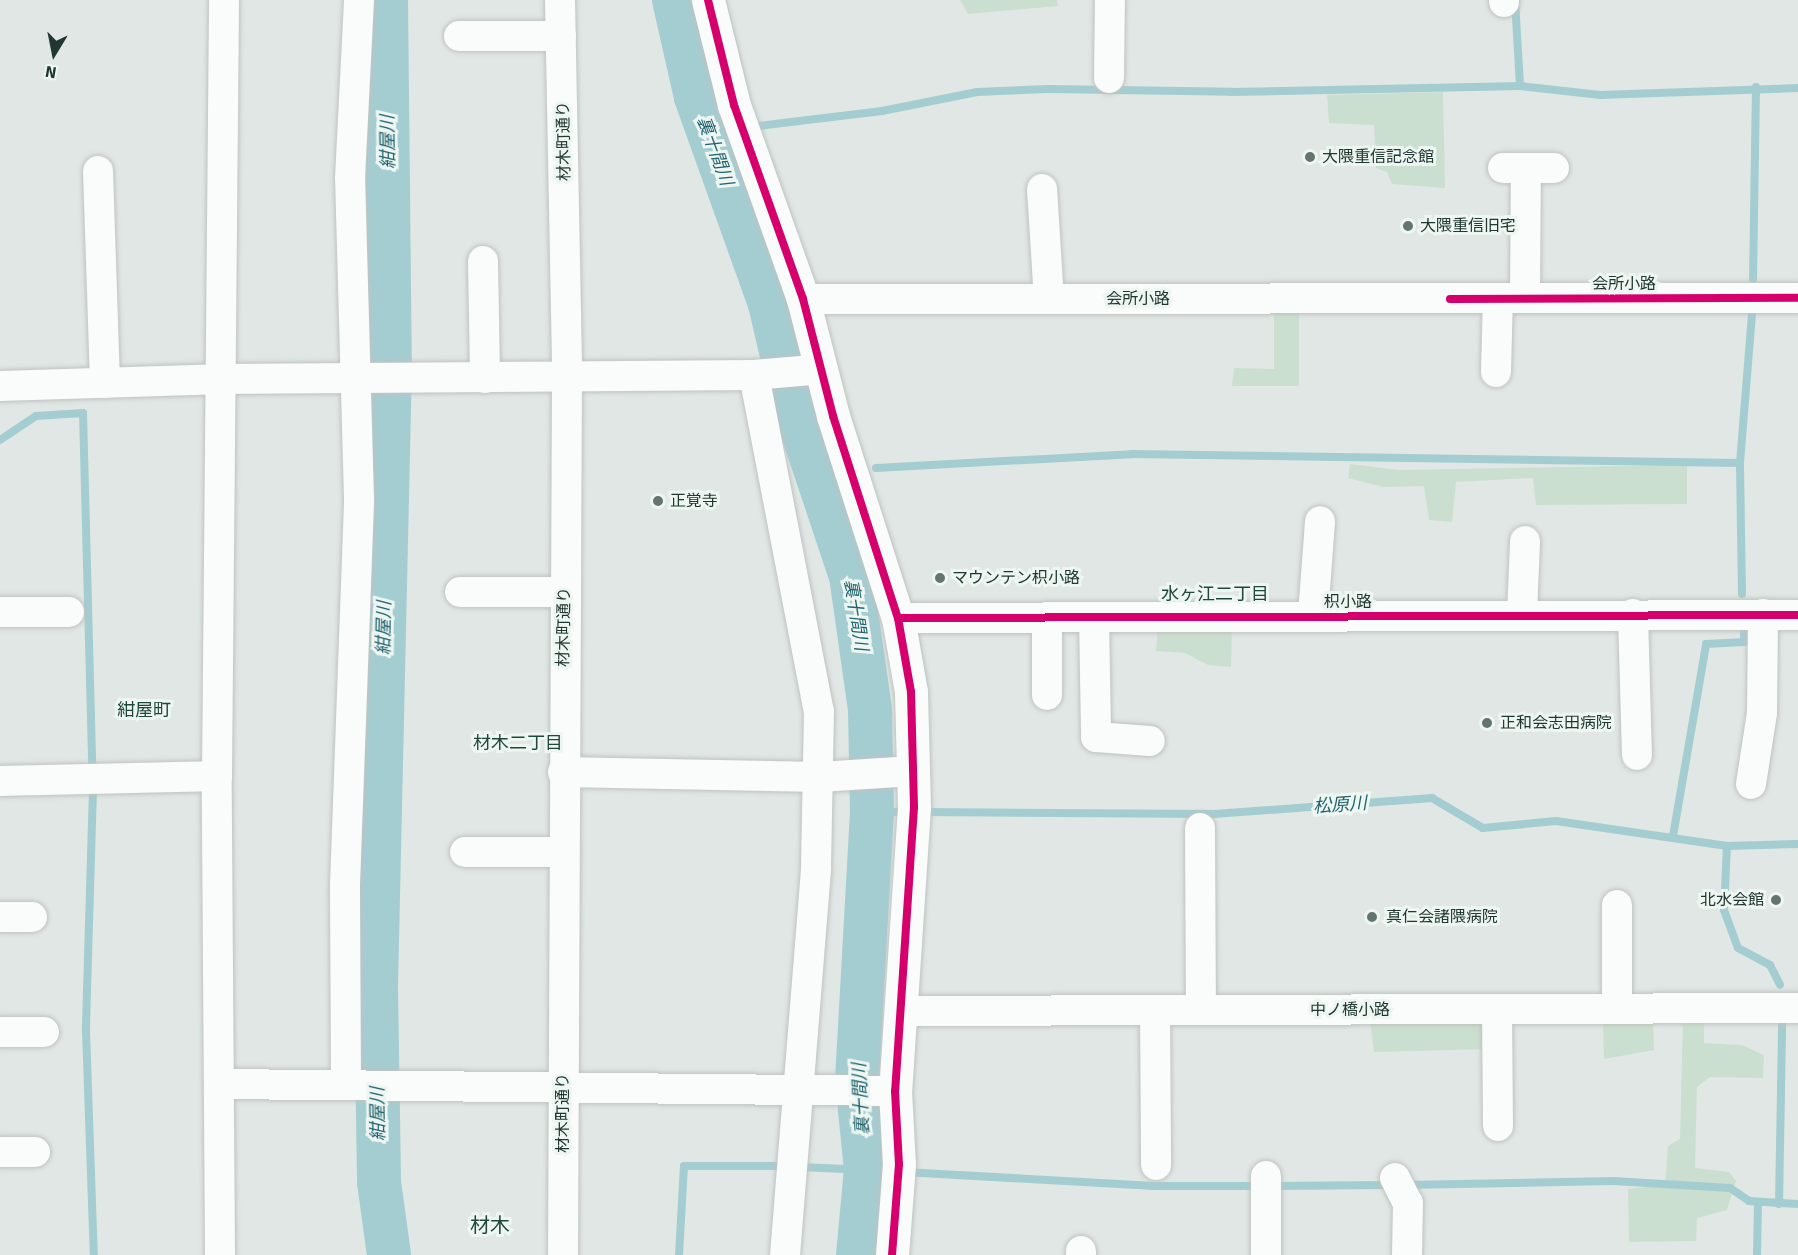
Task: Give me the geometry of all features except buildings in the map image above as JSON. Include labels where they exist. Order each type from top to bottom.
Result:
[{"type":"street","points":[[220,1255],[217,776],[218,379],[224,0]]},
{"type":"street","points":[[359,0],[350,178],[359,499],[345,884],[367,1085]]},
{"type":"street","name":"材木町通り","points":[[560,0],[567,376],[563,772],[563,1255]]},
{"type":"street","points":[[708,0],[744,129],[803,299],[819,370],[898,618],[911,692],[907,772],[914,812],[902,1011],[889,1091],[898,1173],[892,1255]]},
{"type":"street","points":[[1109,78],[1110,0]]},
{"type":"street","points":[[459,36],[561,36]]},
{"type":"street","points":[[1496,372],[1511,298],[1528,168]]},
{"type":"street","points":[[98,171],[105,383]]},
{"type":"street","points":[[1042,189],[1049,299]]},
{"type":"street","points":[[483,261],[485,378]]},
{"type":"street","name":"会所小路","points":[[803,299],[1798,298]]},
{"type":"street","points":[[0,386],[218,379],[757,375],[819,370]]},
{"type":"street","points":[[757,375],[819,711],[825,777],[785,1255]]},
{"type":"street","points":[[1313,615],[1320,521]]},
{"type":"street","points":[[1522,614],[1525,541]]},
{"type":"street","points":[[460,592],[565,592]]},
{"type":"street","points":[[0,612],[69,612]]},
{"type":"street","name":"枳小路","points":[[898,618],[1522,614],[1798,615]]},
{"type":"street","points":[[1633,614],[1637,755]]},
{"type":"street","points":[[1751,784],[1762,713],[1763,614]]},
{"type":"street","points":[[1047,617],[1047,695]]},
{"type":"street","points":[[1094,617],[1096,737],[1150,741]]},
{"type":"street","points":[[563,772],[825,777],[907,772]]},
{"type":"street","points":[[0,780],[217,776]]},
{"type":"street","points":[[1200,828],[1201,1010]]},
{"type":"street","points":[[465,852],[563,852]]},
{"type":"street","points":[[1617,905],[1617,1009]]},
{"type":"street","points":[[0,917],[32,917]]},
{"type":"street","name":"中ノ橋小路","points":[[902,1011],[1798,1008]]},
{"type":"street","points":[[1497,1009],[1498,1126]]},
{"type":"street","points":[[1155,1010],[1156,1165]]},
{"type":"street","points":[[0,1032],[44,1032]]},
{"type":"street","points":[[220,1084],[798,1092],[828,1088],[889,1091]]},
{"type":"street","points":[[0,1152],[35,1152]]},
{"type":"street","points":[[1397,1184],[1408,1203],[1407,1255]]},
{"type":"street","points":[[1266,1188],[1266,1255]]},
{"type":"green space","points":[[960,0],[1057,0],[1058,6],[968,14]]},
{"type":"green space","points":[[1443,92],[1445,188],[1392,184],[1387,172],[1376,168],[1374,125],[1329,123],[1327,95]]},
{"type":"green space","points":[[1299,308],[1299,386],[1232,386],[1234,368],[1274,369],[1274,309]]},
{"type":"green space","points":[[1350,464],[1398,470],[1687,465],[1687,504],[1536,505],[1533,478],[1456,482],[1452,522],[1429,520],[1424,486],[1383,487],[1348,478]]},
{"type":"green space","points":[[1158,626],[1232,626],[1231,667],[1208,665],[1185,653],[1156,651]]},
{"type":"green space","points":[[1683,1018],[1704,1018],[1704,1043],[1742,1045],[1764,1055],[1763,1078],[1710,1077],[1697,1087],[1695,1168],[1729,1172],[1736,1181],[1727,1210],[1697,1218],[1696,1241],[1629,1242],[1628,1189],[1665,1185],[1668,1146],[1680,1139]]},
{"type":"green space","points":[[1603,1019],[1653,1019],[1654,1050],[1604,1059]]},
{"type":"green space","points":[[1370,1020],[1490,1020],[1490,1049],[1374,1052]]},
{"type":"waterway","name":"紺屋川","points":[[386,0],[390,364],[376,988],[379,1182],[389,1255]]},
{"type":"waterway","name":"裏十間川","points":[[674,0],[696,97],[770,304],[794,406],[851,576],[870,709],[872,812],[857,1081],[866,1169],[858,1255]]},
{"type":"waterway","points":[[1515,1],[1520,86]]},
{"type":"waterway","points":[[750,127],[882,111],[977,92],[1049,89],[1232,92],[1520,86],[1600,95],[1798,88]]},
{"type":"waterway","points":[[1753,279],[1756,87]]},
{"type":"waterway","points":[[713,139],[736,131]]},
{"type":"waterway","points":[[1742,594],[1740,463],[1752,313]]},
{"type":"waterway","points":[[0,440],[36,416],[83,413],[92,765]]},
{"type":"waterway","points":[[876,468],[1132,454],[1740,463]]},
{"type":"waterway","points":[[1673,836],[1706,644],[1744,642],[1744,630]]},
{"type":"waterway","points":[[93,789],[86,1031],[94,1255]]},
{"type":"waterway","name":"松原川","points":[[922,812],[1214,814],[1432,798],[1483,828],[1556,821],[1727,846],[1798,844]]},
{"type":"waterway","name":"松原川","points":[[872,812],[907,812]]},
{"type":"waterway","points":[[1727,846],[1724,910],[1738,948],[1770,965],[1780,985]]},
{"type":"waterway","points":[[1779,1204],[1782,1025]]},
{"type":"waterway","points":[[679,1255],[684,1166],[788,1166]]},
{"type":"waterway","points":[[800,1167],[889,1171]]},
{"type":"waterway","points":[[904,1172],[1155,1186],[1261,1186]]},
{"type":"waterway","points":[[1405,1185],[1613,1181],[1730,1188],[1749,1201],[1798,1204]]},
{"type":"waterway","points":[[1273,1186],[1390,1185]]},
{"type":"waterway","points":[[1757,1255],[1758,1202]]},
{"type":"cycle path","points":[[708,0],[734,105],[803,299],[833,416],[898,618],[911,692],[914,807],[895,1091],[899,1164],[892,1255]]},
{"type":"cycle path","points":[[1450,299],[1798,298]]},
{"type":"cycle path","points":[[898,618],[1798,615]]},
{"type":"place","name":"大隈重信記念館","points":[[1310,157]]},
{"type":"place","name":"大隈重信旧宅","points":[[1408,226]]},
{"type":"place","name":"正覚寺","points":[[658,501]]},
{"type":"place","name":"マウンテン枳小路","points":[[940,578]]},
{"type":"place","name":"正和会志田病院","points":[[1487,723]]},
{"type":"place","name":"北水会館","points":[[1776,900]]},
{"type":"place","name":"真仁会諸隈病院","points":[[1372,917]]},
{"type":"district","name":"水ヶ江二丁目","points":[[1215,594]]},
{"type":"district","name":"紺屋町","points":[[144,710]]},
{"type":"district","name":"材木二丁目","points":[[518,743]]},
{"type":"district","name":"材木","points":[[490,1225]]}]
